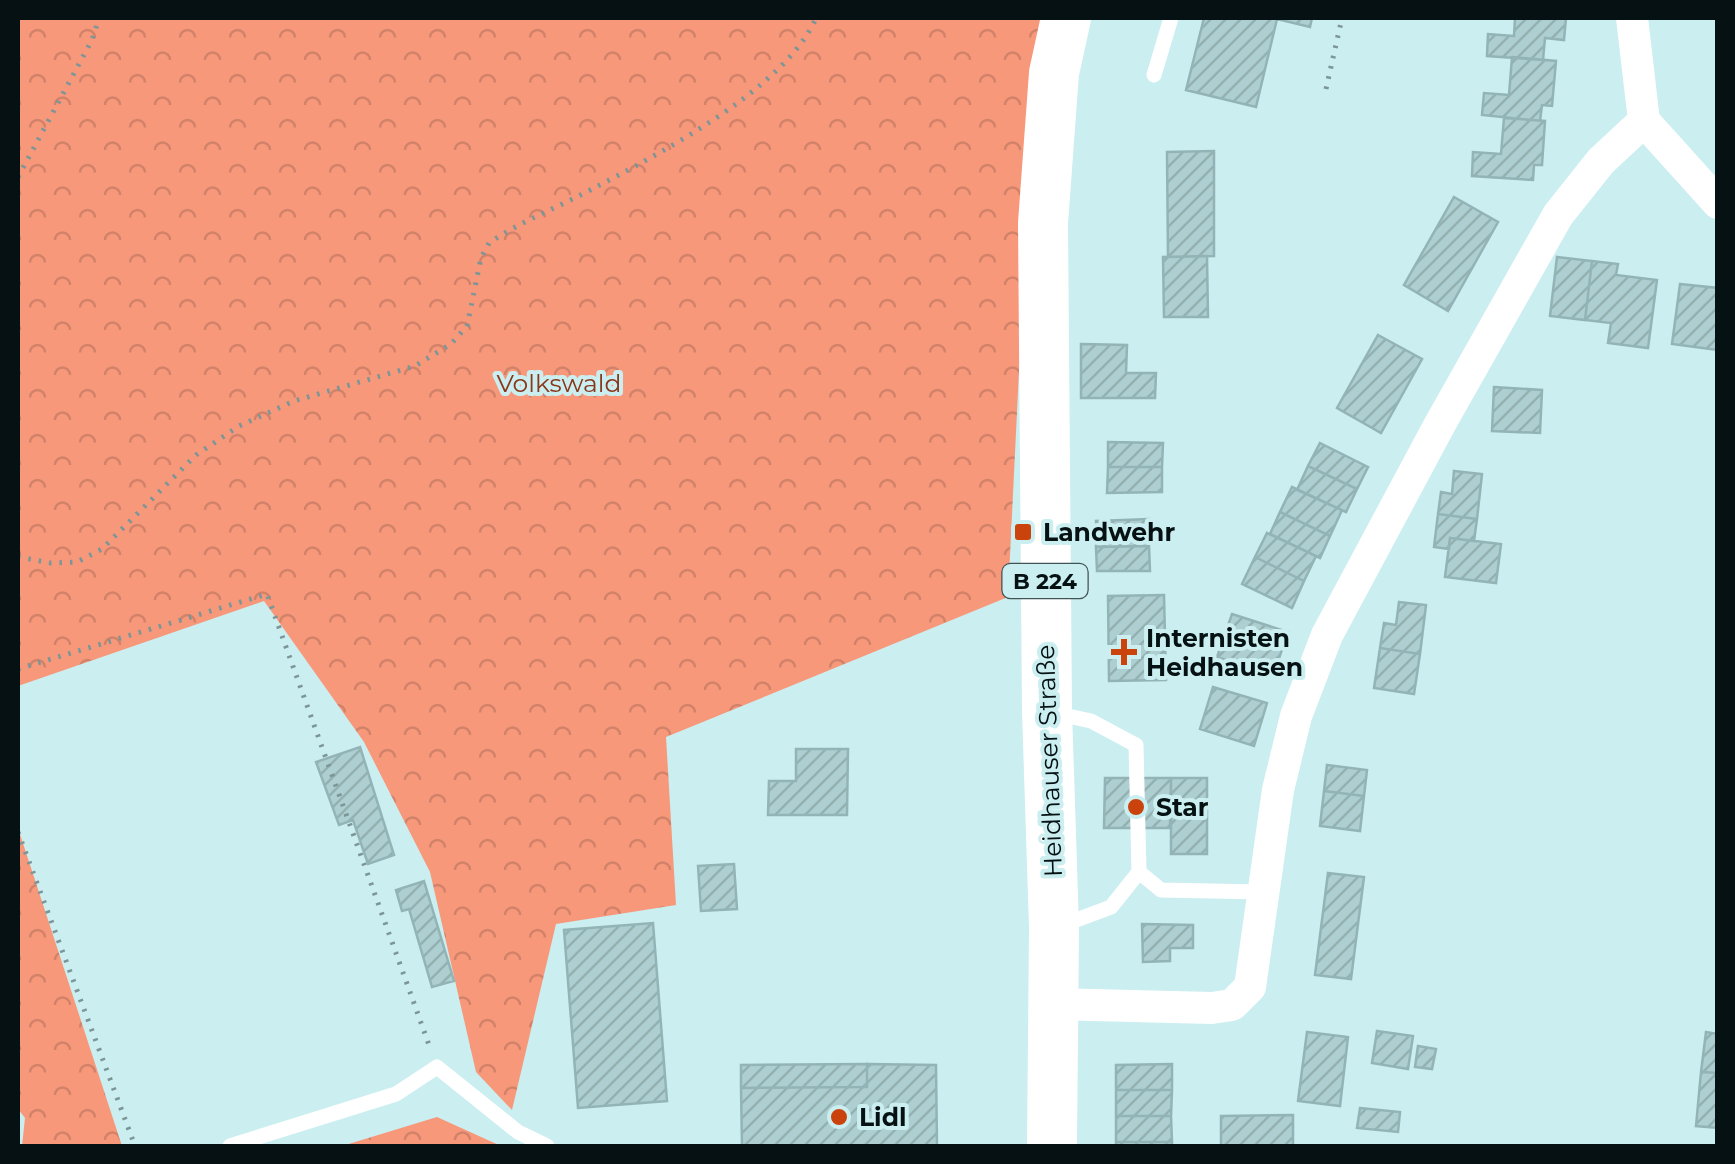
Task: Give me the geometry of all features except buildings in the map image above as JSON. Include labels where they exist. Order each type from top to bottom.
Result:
[{"type":"main road","name":"Heidhauser Straße","points":[[1052,1146],[1054,926],[1047,711],[1042,223],[1054,73],[1066,18]]},
{"type":"street","points":[[1632,18],[1644,121],[1718,203]]},
{"type":"street","points":[[1052,1004],[1212,1008],[1232,1005],[1250,987],[1278,790],[1292,734],[1327,635],[1558,215],[1601,161],[1644,121]]},
{"type":"lane","points":[[1154,76],[1172,18]]},
{"type":"lane","points":[[1047,711],[1091,721],[1136,745],[1139,872],[1111,907],[1054,926]]},
{"type":"lane","points":[[1139,872],[1161,890],[1262,892]]},
{"type":"lane","points":[[230,1146],[396,1094],[437,1067],[518,1132],[547,1146]]},
{"type":"path","points":[[18,177],[100,18]]},
{"type":"path","points":[[18,557],[77,562],[102,550],[196,455],[239,426],[294,401],[415,366],[451,344],[467,326],[481,258],[489,243],[635,165],[768,80],[786,62],[816,18]]},
{"type":"path","points":[[1326,89],[1342,18]]},
{"type":"path","points":[[18,669],[266,594],[437,1067]]},
{"type":"path","points":[[18,832],[135,1146]]},
{"type":"green space","name":"Volkswald","points":[[18,18],[1056,18],[1026,227],[1008,597],[666,737],[676,905],[556,924],[512,1110],[476,1072],[430,872],[364,742],[264,601],[18,686]]},
{"type":"green space","points":[[18,828],[122,1146],[22,1146],[25,1118],[18,1109]]},
{"type":"green space","points":[[437,1117],[501,1146],[342,1146]]},
{"type":"place","name":"Landwehr","points":[[1023,532]]},
{"type":"place","name":"Internisten Heidhausen","points":[[1124,652]]},
{"type":"place","name":"Star","points":[[1136,807]]},
{"type":"place","name":"Lidl","points":[[839,1117]]}]
